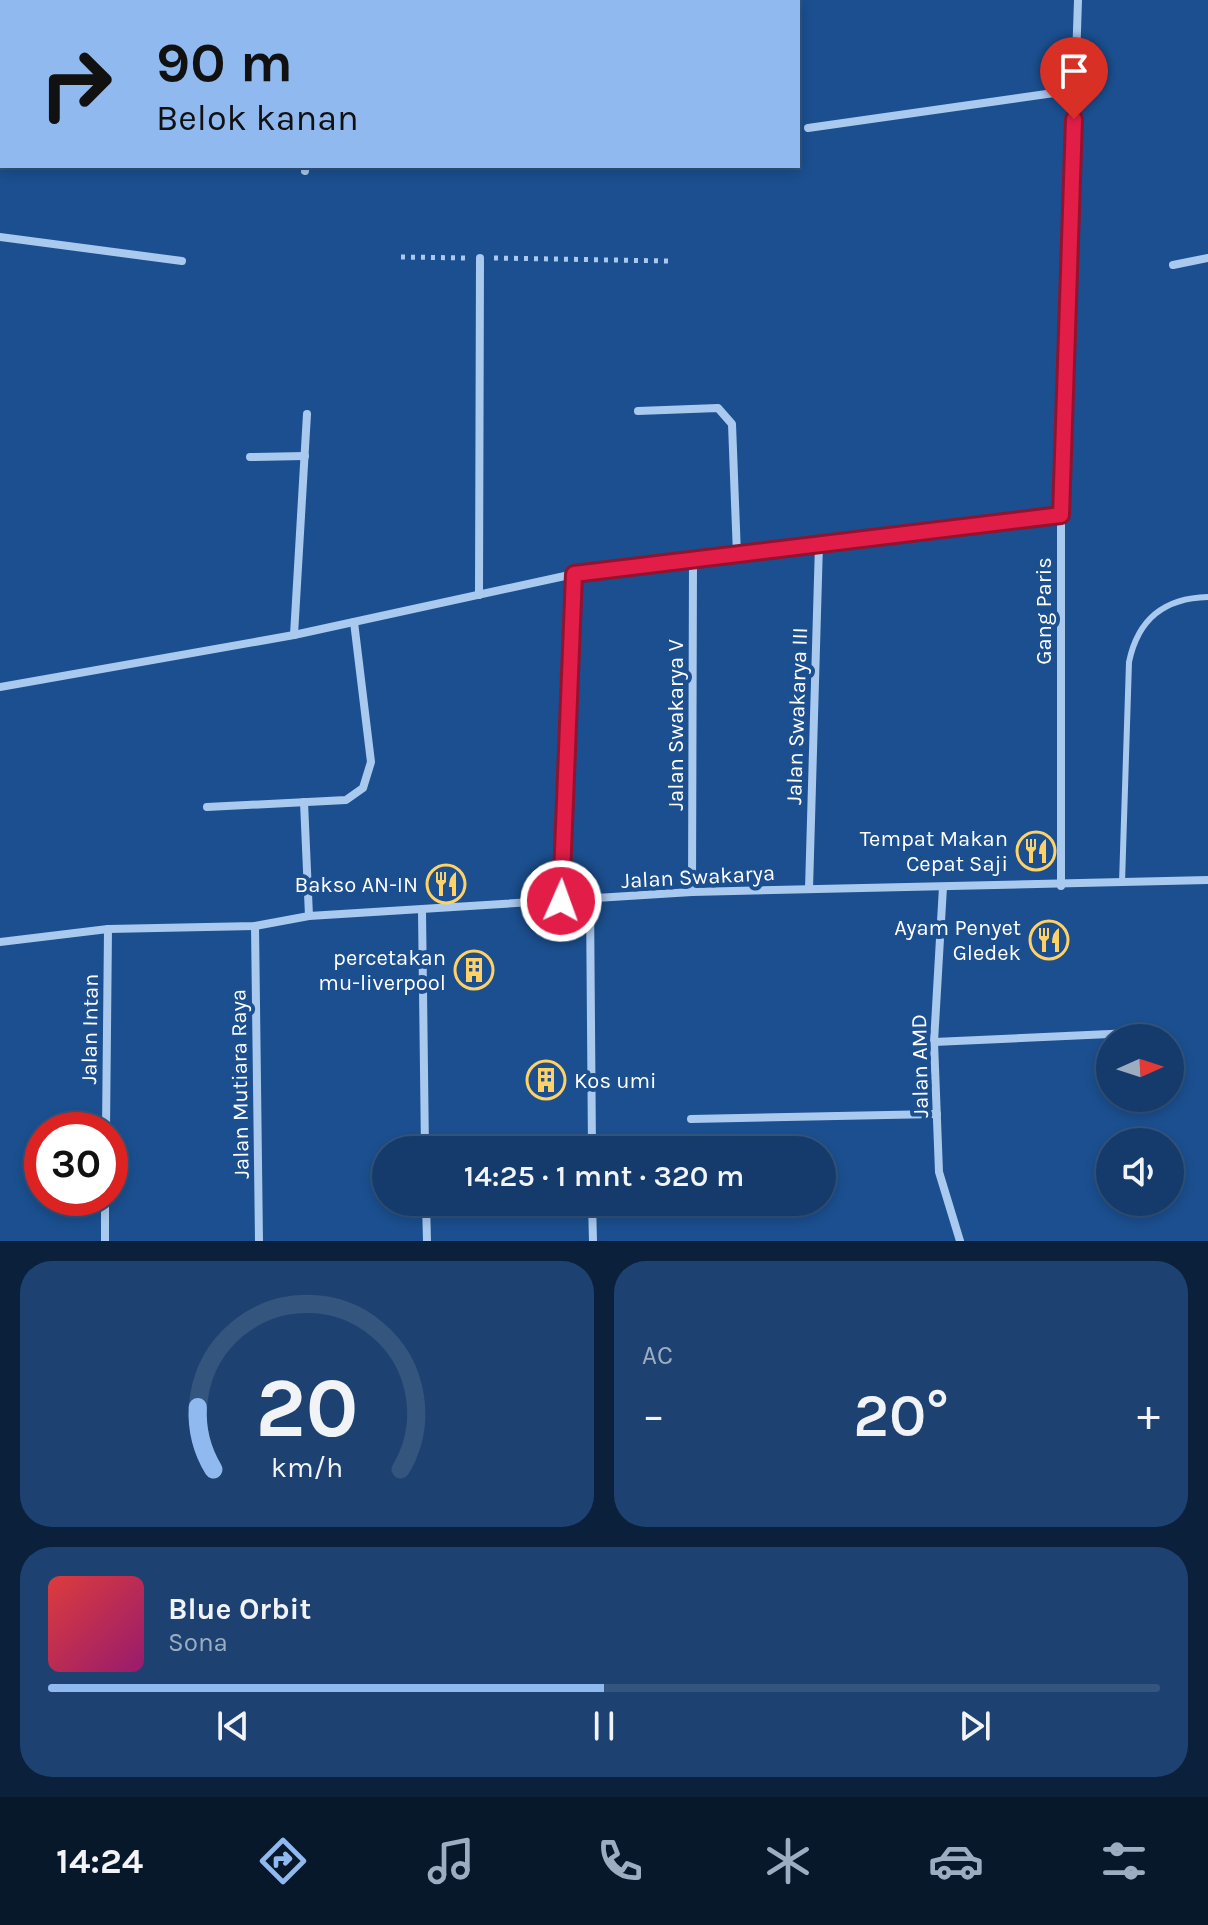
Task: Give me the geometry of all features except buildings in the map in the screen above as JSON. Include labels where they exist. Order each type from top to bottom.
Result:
[{"type":"street","name":"Gang Paris","points":[[1061,886],[1061,515],[1078,0]]},
{"type":"street","points":[[808,128],[1075,90]]},
{"type":"street","points":[[0,237],[182,261]]},
{"type":"street","points":[[479,595],[480,258]]},
{"type":"street","points":[[1173,265],[1208,258]]},
{"type":"street","points":[[638,411],[718,408],[727,415],[732,424],[737,555]]},
{"type":"street","points":[[294,635],[307,414]]},
{"type":"street","points":[[250,457],[305,456]]},
{"type":"street","points":[[0,687],[294,635],[574,574],[1061,515]]},
{"type":"street","name":"Jalan Swakarya III","points":[[809,889],[819,544]]},
{"type":"street","name":"Jalan Swakarya V","points":[[692,892],[693,559]]},
{"type":"street","points":[[561,901],[574,574]]},
{"type":"street","points":[[207,807],[346,800],[363,788],[371,762],[354,622]]},
{"type":"street","points":[[304,802],[309,916]]},
{"type":"street","name":"Jalan Swakarya","points":[[0,942],[108,929],[255,926],[309,916],[692,892],[1061,886],[1208,880]]},
{"type":"street","name":"Jalan AMD","points":[[943,887],[934,1042],[939,1172],[960,1241]]},
{"type":"street","points":[[590,899],[592,1136]]},
{"type":"street","points":[[422,911],[425,1136]]},
{"type":"street","name":"Jalan Mutiara Raya","points":[[255,926],[259,1241]]},
{"type":"street","name":"Jalan Intan","points":[[106,1112],[108,929]]},
{"type":"street","points":[[934,1042],[1096,1035]]},
{"type":"street","points":[[691,1119],[937,1114]]},
{"type":"street","points":[[105,1216],[105,1241]]},
{"type":"street","points":[[426,1216],[427,1241]]},
{"type":"street","points":[[592,1216],[593,1241]]},
{"type":"lane","points":[[1122,883],[1129,662],[1133,642],[1144,624],[1163,605],[1175,600],[1208,597]]},
{"type":"path","points":[[401,257],[670,261]]},
{"type":"place","name":"Tempat Makan Cepat Saji","points":[[1036,851]]},
{"type":"place","name":"Bakso AN-IN","points":[[446,884]]},
{"type":"place","name":"Ayam Penyet Gledek","points":[[1049,940]]},
{"type":"place","name":"percetakan mu-liverpool","points":[[474,970]]},
{"type":"place","name":"Kos umi","points":[[546,1080]]},
{"type":"route","points":[[561,901],[574,574],[1061,515],[1074,119]]}]
